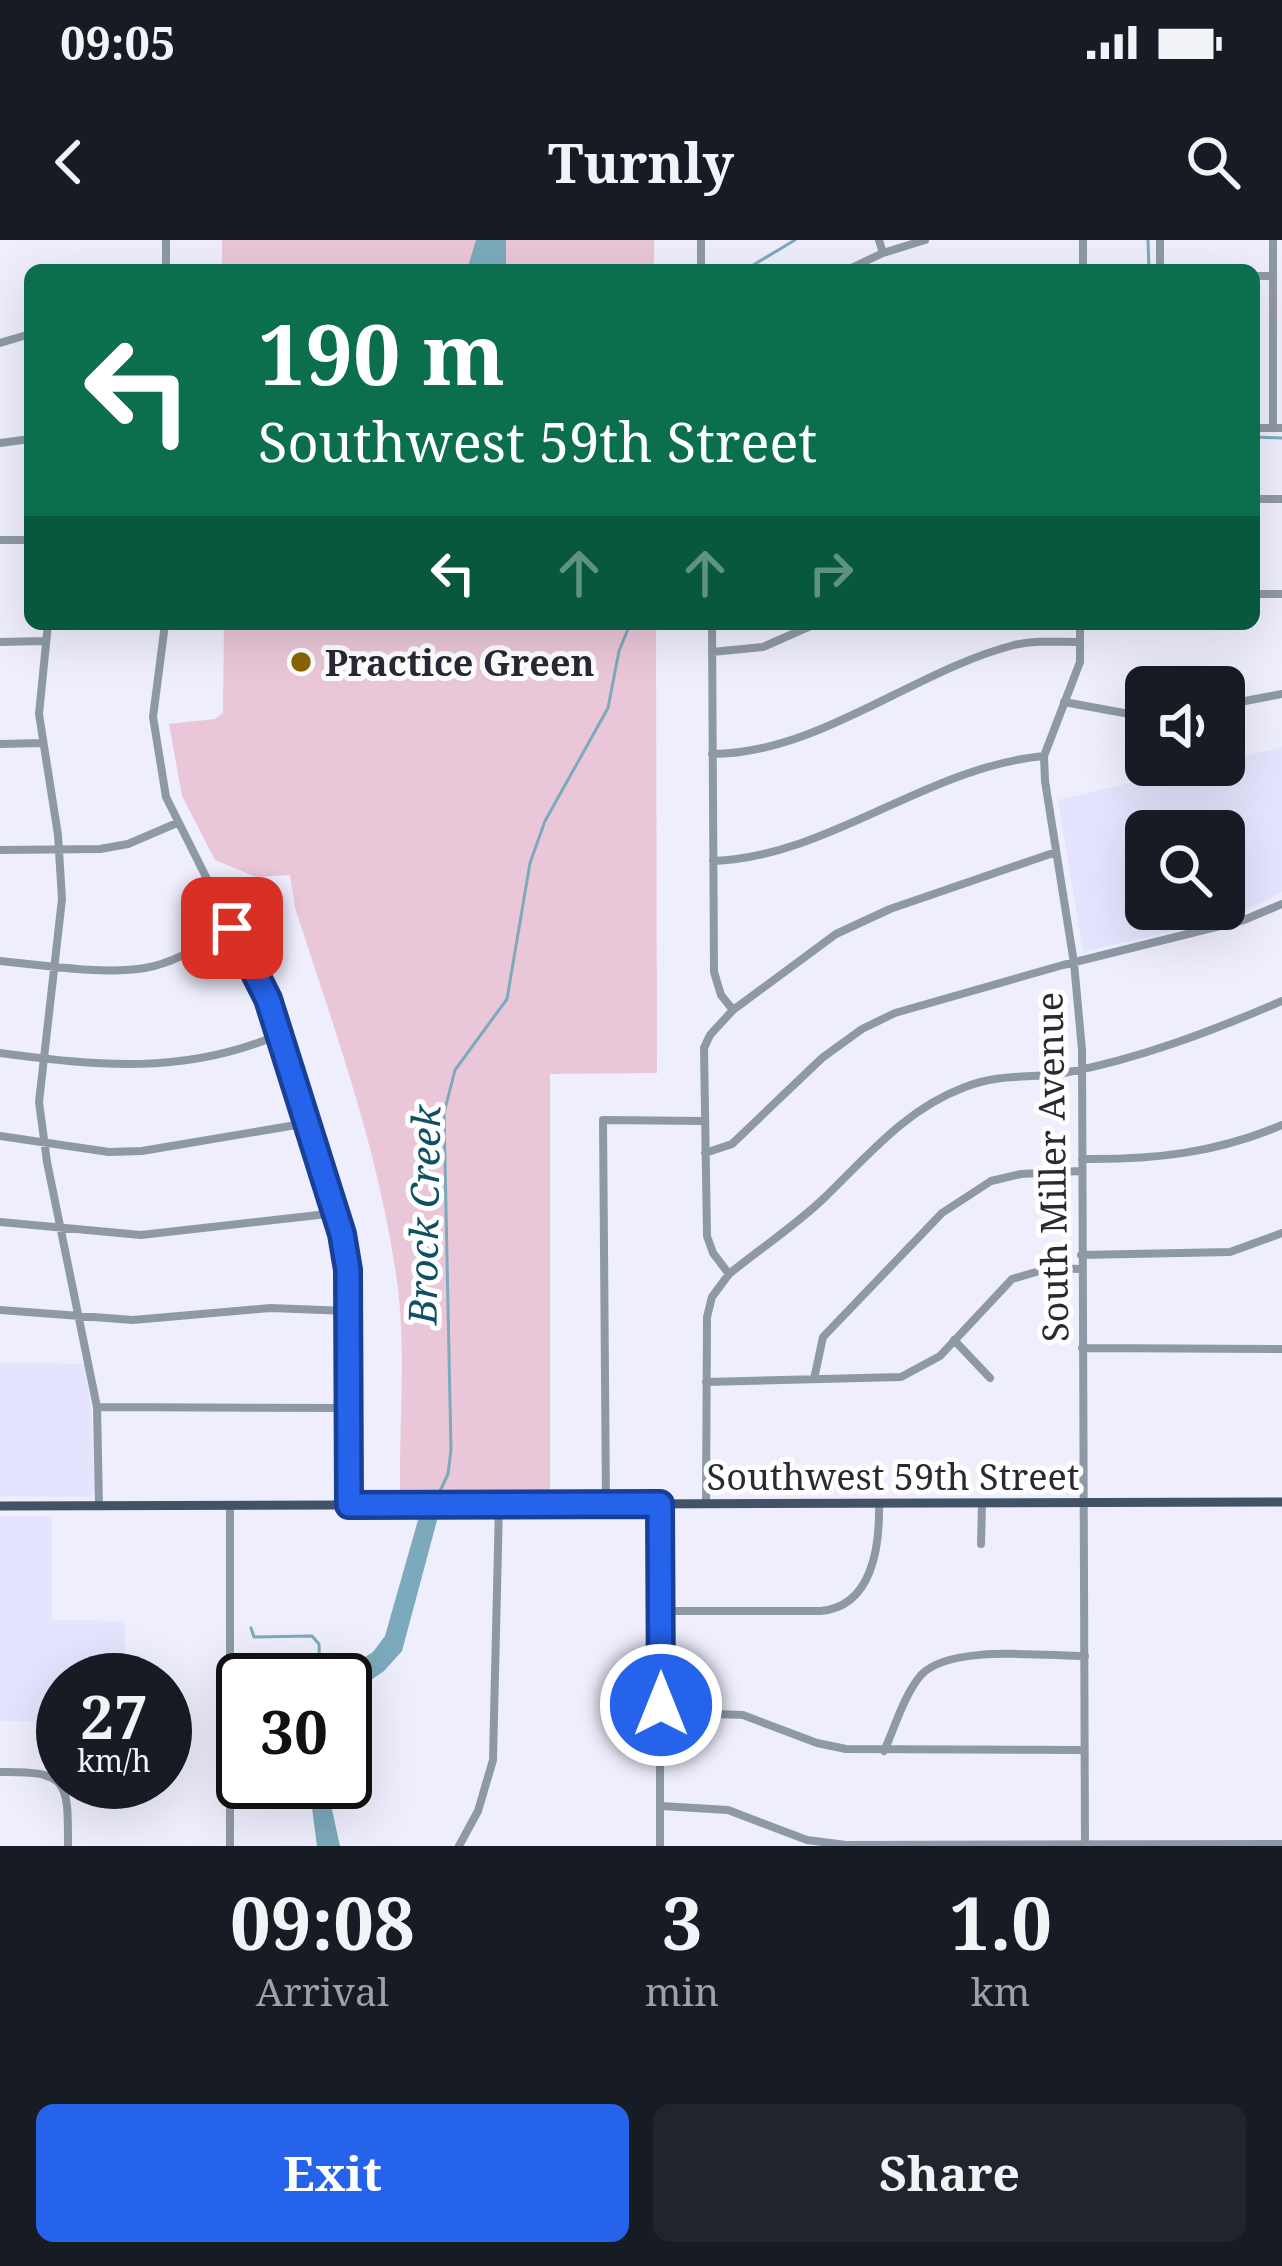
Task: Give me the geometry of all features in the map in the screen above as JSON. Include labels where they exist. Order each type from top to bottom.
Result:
[{"type":"main road","name":"Southwest 59th Street","points":[[0,1506],[1282,1502]]},
{"type":"street","points":[[880,240],[883,253]]},
{"type":"street","points":[[860,264],[926,240]]},
{"type":"street","points":[[1273,240],[1278,302],[1277,428]]},
{"type":"street","points":[[1260,277],[1273,276]]},
{"type":"street","points":[[47,630],[39,714],[62,898],[39,1102],[98,1407],[99,1506]]},
{"type":"street","points":[[164,630],[153,717],[162,782],[177,823],[268,999],[336,1213],[348,1270],[349,1505]]},
{"type":"street","points":[[712,630],[714,972],[721,994],[734,1010]]},
{"type":"street","points":[[712,652],[763,647],[801,630]]},
{"type":"street","name":"South Miller Avenue","points":[[1080,630],[1075,682],[1044,756],[1074,963],[1081,1068],[1085,1845]]},
{"type":"street","points":[[0,642],[44,641]]},
{"type":"street","points":[[712,754],[739,754],[780,744],[1015,645],[1079,642]]},
{"type":"street","points":[[1245,701],[1282,694]]},
{"type":"street","points":[[1064,702],[1125,713]]},
{"type":"street","points":[[0,744],[42,743]]},
{"type":"street","points":[[713,860],[763,857],[991,764],[1044,756]]},
{"type":"street","points":[[0,850],[128,844],[177,823]]},
{"type":"street","points":[[729,1274],[707,1236],[704,1048],[710,1035],[734,1010],[836,934],[942,890],[1056,852]]},
{"type":"street","points":[[704,1153],[732,1144],[822,1058],[862,1029],[926,1002],[1244,920],[1282,904]]},
{"type":"street","points":[[0,961],[148,968],[180,957],[232,928]]},
{"type":"street","points":[[706,1504],[707,1317],[712,1298],[729,1274],[800,1219],[890,1130],[930,1103],[998,1076],[1081,1068],[1212,1031],[1282,1001]]},
{"type":"street","points":[[0,1053],[98,1066],[172,1064],[256,1045],[278,1035]]},
{"type":"street","points":[[606,1504],[603,1120],[704,1121]]},
{"type":"street","points":[[0,1136],[109,1153],[308,1123]]},
{"type":"street","points":[[1082,1159],[1210,1151],[1282,1125]]},
{"type":"street","points":[[814,1378],[823,1337],[942,1213],[991,1181],[1021,1174],[1080,1171]]},
{"type":"street","points":[[0,1222],[175,1233],[336,1213]]},
{"type":"street","points":[[1081,1255],[1230,1252],[1282,1233]]},
{"type":"street","points":[[706,1382],[901,1377],[940,1356],[1012,1279],[1050,1268],[1081,1269]]},
{"type":"street","points":[[0,1310],[154,1320],[270,1308],[348,1311]]},
{"type":"street","points":[[954,1340],[990,1378]]},
{"type":"street","points":[[1082,1348],[1282,1349]]},
{"type":"street","points":[[98,1407],[347,1408]]},
{"type":"street","points":[[660,1611],[820,1611],[842,1606],[855,1596],[872,1565],[880,1503]]},
{"type":"street","points":[[981,1544],[982,1503]]},
{"type":"street","points":[[459,1846],[478,1811],[493,1760],[499,1504]]},
{"type":"street","points":[[660,1504],[661,1846]]},
{"type":"street","points":[[230,1506],[230,1846]]},
{"type":"street","points":[[884,1750],[917,1680],[933,1666],[968,1656],[1084,1656]]},
{"type":"street","points":[[661,1712],[743,1714],[830,1746],[1084,1750]]},
{"type":"street","points":[[0,1772],[56,1776],[64,1784],[68,1846]]},
{"type":"street","points":[[661,1806],[728,1810],[794,1836],[832,1844],[1282,1844]]},
{"type":"shaded area","points":[[222,240],[654,240],[654,264],[222,264]]},
{"type":"shaded area","points":[[476,240],[506,240],[506,264],[469,264]]},
{"type":"shaded area","points":[[224,630],[656,630],[657,1073],[550,1074],[550,1493],[400,1492],[402,1339],[390,1240],[369,1144],[295,908],[290,875],[256,877],[215,860],[182,796],[169,724],[215,719],[223,713]]},
{"type":"shaded area","points":[[1282,747],[1282,892],[1245,911],[1245,810],[1125,810],[1125,930],[1176,930],[1083,952],[1058,800],[1125,784],[1245,786],[1245,756]]},
{"type":"shaded area","points":[[0,1362],[85,1364],[95,1490],[91,1497],[0,1496]]},
{"type":"shaded area","points":[[420,1513],[439,1513],[402,1651],[372,1679],[371,1653],[385,1636]]},
{"type":"shaded area","points":[[0,1516],[52,1516],[52,1620],[125,1621],[125,1653],[36,1653],[36,1721],[0,1721]]},
{"type":"shaded area","points":[[312,1809],[332,1809],[340,1846],[317,1846]]},
{"type":"waterway","points":[[755,264],[795,240]]},
{"type":"waterway","name":"Brock Creek","points":[[1148,240],[1149,264]]},
{"type":"waterway","points":[[1260,437],[1282,438]]},
{"type":"waterway","name":"Brock Creek","points":[[440,1491],[451,1450],[444,1113],[455,1070],[507,999],[530,863],[545,821],[608,708],[628,630]]},
{"type":"waterway","points":[[251,1628],[254,1637],[312,1636],[319,1653]]},
{"type":"place","name":"Practice Green","points":[[301,662]]},
{"type":"route","points":[[232,928],[268,999],[342,1234],[348,1270],[349,1505],[660,1504],[661,1705]]}]
